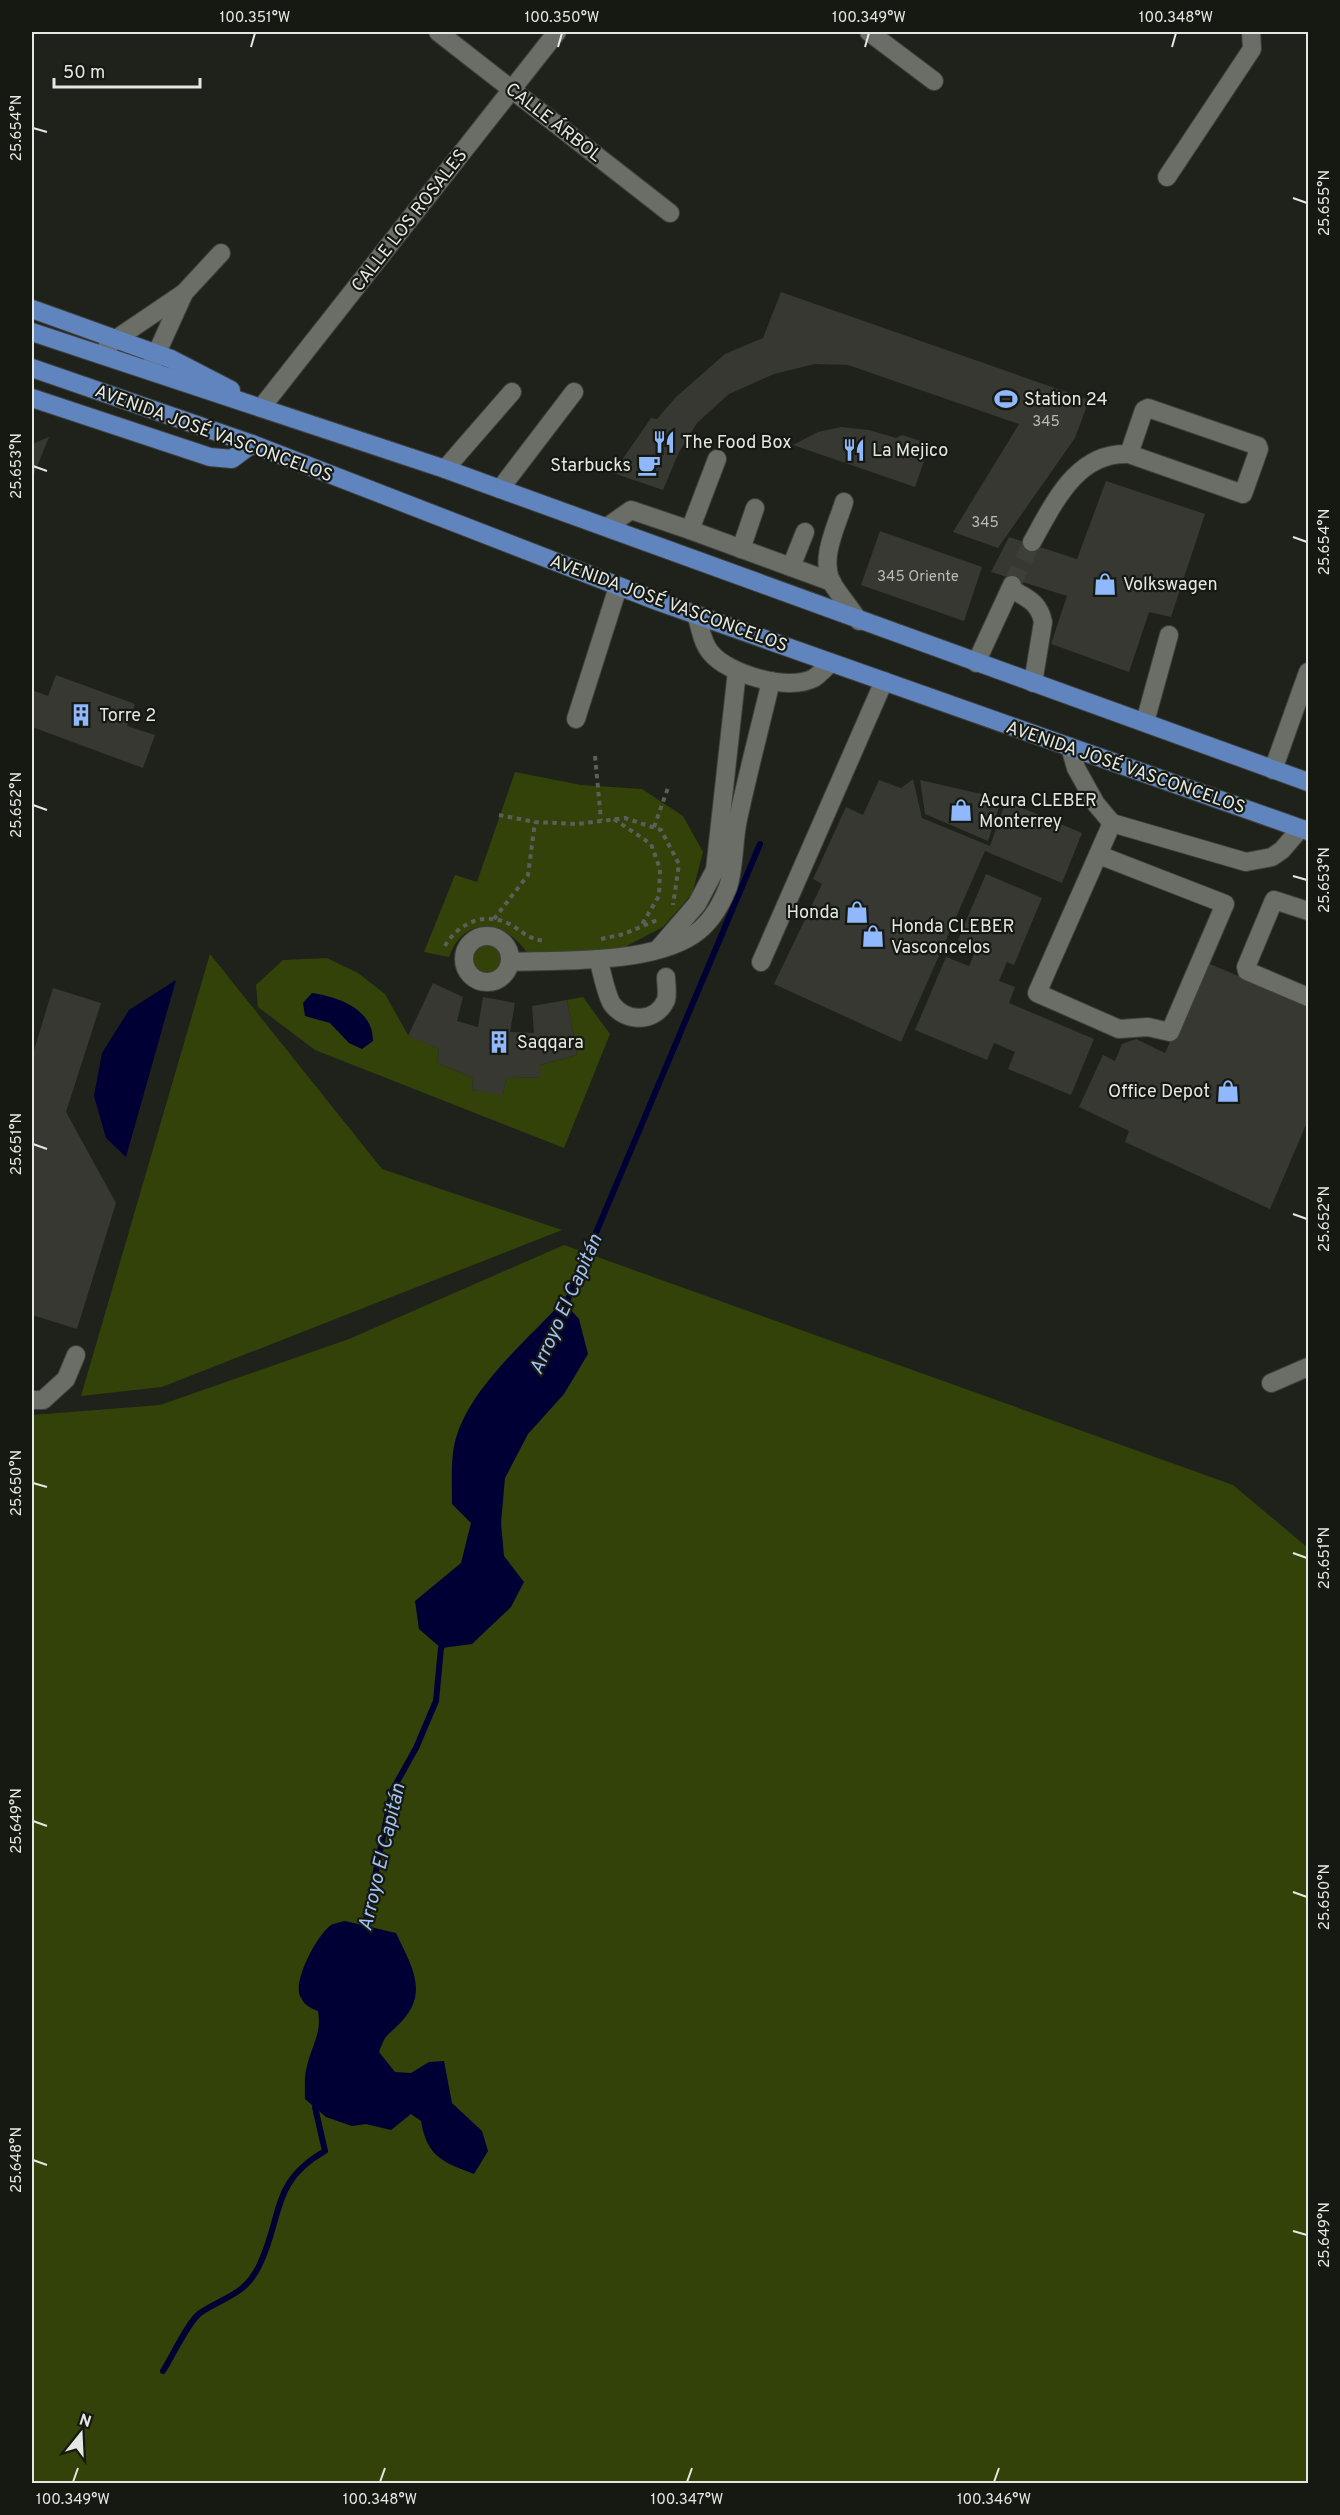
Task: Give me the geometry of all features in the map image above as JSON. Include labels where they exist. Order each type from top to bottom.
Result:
[{"type":"main road","points":[[32,309],[156,353],[208,376],[261,408]]},
{"type":"main road","name":"AVENIDA JOSÉ VASCONCELOS","points":[[32,332],[445,469],[1308,782]]},
{"type":"main road","name":"AVENIDA JOSÉ VASCONCELOS","points":[[32,368],[252,444],[618,586],[1304,830]]},
{"type":"main road","points":[[32,398],[210,457],[232,459],[252,444]]},
{"type":"street","name":"CALLE ÁRBOL","points":[[438,32],[670,213]]},
{"type":"street","name":"CALLE LOS ROSALES","points":[[261,408],[558,32]]},
{"type":"street","points":[[869,32],[934,81]]},
{"type":"street","points":[[1167,177],[1252,50],[1251,32]]},
{"type":"street","points":[[100,355],[116,339],[184,293],[221,253]]},
{"type":"street","points":[[149,371],[184,293]]},
{"type":"street","points":[[445,469],[512,392]]},
{"type":"street","points":[[500,489],[574,392]]},
{"type":"street","points":[[1032,542],[1057,499],[1086,466],[1114,453],[1129,454],[1243,494],[1259,449],[1148,408],[1144,410],[1129,454]]},
{"type":"street","points":[[690,530],[717,459]]},
{"type":"street","points":[[844,502],[828,559],[832,582],[859,621]]},
{"type":"street","points":[[741,549],[755,508]]},
{"type":"street","points":[[607,527],[631,510],[832,582]]},
{"type":"street","points":[[791,567],[805,532]]},
{"type":"street","points":[[576,719],[618,586]]},
{"type":"street","points":[[976,663],[1011,587],[1035,602],[1041,612],[1043,622],[1033,683]]},
{"type":"street","points":[[696,614],[711,654],[737,671],[771,681],[805,681],[815,678],[831,663]]},
{"type":"street","points":[[1145,722],[1169,635]]},
{"type":"street","points":[[657,950],[689,915],[715,870],[737,671]]},
{"type":"street","points":[[1273,770],[1308,672]]},
{"type":"street","points":[[510,962],[598,959],[657,950],[695,934],[708,922],[732,874],[737,822],[771,681]]},
{"type":"street","points":[[761,962],[884,681]]},
{"type":"street","points":[[1070,747],[1076,768],[1096,804],[1112,823],[1246,862],[1272,856],[1304,830]]},
{"type":"street","points":[[1099,855],[1224,902],[1170,1032],[1148,1027],[1119,1029],[1037,993],[1112,823]]},
{"type":"street","points":[[1308,911],[1274,900],[1246,968],[1248,971],[1308,996]]},
{"type":"street","points":[[598,959],[612,1004],[632,1017],[647,1018],[659,1010],[667,998],[666,977]]},
{"type":"street","points":[[32,1400],[43,1400],[66,1379],[76,1355]]},
{"type":"street","points":[[1271,1383],[1308,1366]]},
{"type":"path","points":[[595,756],[601,820]]},
{"type":"path","points":[[654,827],[669,785]]},
{"type":"path","points":[[499,815],[535,822],[577,824],[625,818],[661,830],[679,864],[672,906]]},
{"type":"path","points":[[613,819],[651,844],[660,868],[659,896],[641,926]]},
{"type":"path","points":[[494,919],[528,874],[535,822]]},
{"type":"path","points":[[597,939],[624,934],[655,921],[664,914]]},
{"type":"path","points":[[445,946],[453,932],[467,922],[494,919],[511,925],[526,937],[554,941]]},
{"type":"green space","points":[[515,772],[581,785],[642,789],[683,816],[703,852],[692,894],[663,927],[617,951],[528,954],[509,934],[486,927],[475,928],[465,934],[456,943],[449,957],[424,952],[455,875],[477,882]]},
{"type":"green space","points":[[487,943],[499,947],[503,959],[499,971],[487,975],[475,971],[471,959],[475,947]]},
{"type":"green space","points":[[210,954],[382,1169],[562,1230],[162,1387],[81,1396]]},
{"type":"green space","points":[[327,958],[358,973],[385,994],[408,1035],[439,1049],[437,1063],[473,1078],[472,1090],[503,1094],[506,1078],[540,1077],[540,1065],[577,1055],[567,1000],[583,997],[610,1034],[564,1148],[315,1050],[258,1007],[256,985],[283,960]]},
{"type":"green space","points":[[564,1245],[1233,1485],[1308,1548],[1308,2483],[32,2484],[32,1415],[160,1405],[349,1339]]},
{"type":"water","points":[[176,980],[126,1157],[106,1138],[94,1096],[102,1053],[129,1010]]},
{"type":"water","points":[[312,993],[353,1006],[367,1021],[373,1041],[362,1049],[349,1043],[330,1023],[305,1016],[303,1003]]},
{"type":"water","points":[[563,1301],[579,1319],[588,1354],[564,1394],[528,1434],[505,1478],[501,1523],[504,1556],[524,1582],[511,1607],[472,1644],[441,1648],[419,1629],[415,1601],[461,1563],[471,1523],[452,1504],[452,1459],[458,1431],[481,1390]]},
{"type":"water","points":[[345,1921],[396,1933],[412,1969],[416,1992],[407,2014],[386,2037],[379,2052],[395,2072],[411,2073],[429,2062],[444,2061],[452,2103],[482,2131],[488,2151],[474,2174],[453,2166],[438,2156],[427,2143],[421,2121],[411,2114],[391,2130],[366,2124],[352,2126],[326,2117],[305,2099],[306,2070],[318,2033],[319,2019],[318,2011],[303,2002],[300,1996],[300,1980],[313,1948],[325,1930],[331,1925]]},
{"type":"building","points":[[781,292],[1089,400],[1075,438],[998,548],[953,532],[1019,424],[848,365],[815,364],[774,374],[729,394],[697,423],[679,452],[663,490],[613,473],[651,418],[657,419],[676,397],[725,354],[763,338]]},
{"type":"building","points":[[841,427],[869,430],[896,438],[902,435],[930,444],[915,487],[793,445],[818,432]]},
{"type":"building","points":[[49,437],[32,479],[32,444]]},
{"type":"building","name":"Volkswagen","points":[[1106,481],[1205,514],[1171,617],[1149,612],[1129,672],[1051,644],[1067,596],[991,572],[1009,537],[1077,559]]},
{"type":"building","points":[[880,531],[982,567],[964,621],[861,585]]},
{"type":"building","name":"Torre 2","points":[[56,675],[135,704],[127,726],[155,735],[143,768],[32,727],[32,690],[48,696]]},
{"type":"building","name":"Honda CLEBER Vasconcelos","points":[[913,779],[922,818],[990,846],[1006,801],[1082,833],[1062,883],[985,851],[901,1042],[774,984],[822,884],[813,879],[846,807],[863,815],[879,780],[901,788]]},
{"type":"building","name":"Acura CLEBER Monterrey","points":[[920,780],[986,795],[984,804],[999,807],[988,841],[925,814]]},
{"type":"building","points":[[986,874],[1042,898],[1014,965],[1007,962],[999,981],[1015,987],[1009,1003],[1094,1039],[1071,1095],[1008,1069],[1015,1052],[994,1043],[987,1060],[915,1030],[946,957],[969,966],[977,947],[958,940]]},
{"type":"building","name":"Office Depot","points":[[1205,962],[1308,1005],[1308,1057],[1306,1062],[1308,1063],[1308,1120],[1270,1209],[1125,1142],[1129,1131],[1079,1107],[1103,1055],[1115,1061],[1122,1044],[1136,1039],[1165,1053]]},
{"type":"building","name":"Saqqara","points":[[433,983],[463,997],[457,1021],[478,1027],[483,997],[515,1003],[510,1032],[534,1033],[532,1006],[567,1000],[577,1055],[540,1065],[541,1077],[506,1078],[503,1095],[472,1090],[473,1078],[437,1063],[439,1049],[408,1036]]},
{"type":"building","points":[[53,988],[101,1003],[66,1112],[116,1203],[77,1329],[32,1315],[32,1049],[34,1050]]},
{"type":"waterway","name":"Arroyo El Capitán","points":[[563,1311],[760,844]]},
{"type":"waterway","name":"Arroyo El Capitán","points":[[364,1931],[392,1791],[416,1748],[436,1701],[441,1648],[444,1644]]},
{"type":"waterway","name":"Arroyo El Capitán","points":[[163,2371],[195,2318],[241,2289],[253,2276],[266,2248],[286,2188],[307,2163],[325,2151],[315,2107],[317,2101]]},
{"type":"tunnel","points":[[1012,585],[1032,542]]},
{"type":"place","name":"Station 24","points":[[1006,399]]},
{"type":"place","name":"The Food Box","points":[[664,442]]},
{"type":"place","name":"La Mejico","points":[[854,450]]},
{"type":"place","name":"Starbucks","points":[[649,465]]},
{"type":"place","name":"Volkswagen","points":[[1105,584]]},
{"type":"place","name":"Torre 2","points":[[81,715]]},
{"type":"place","name":"Acura CLEBER Monterrey","points":[[961,810]]},
{"type":"place","name":"Honda","points":[[857,912]]},
{"type":"place","name":"Honda CLEBER Vasconcelos","points":[[873,936]]},
{"type":"place","name":"Saqqara","points":[[499,1042]]},
{"type":"place","name":"Office Depot","points":[[1228,1091]]}]
